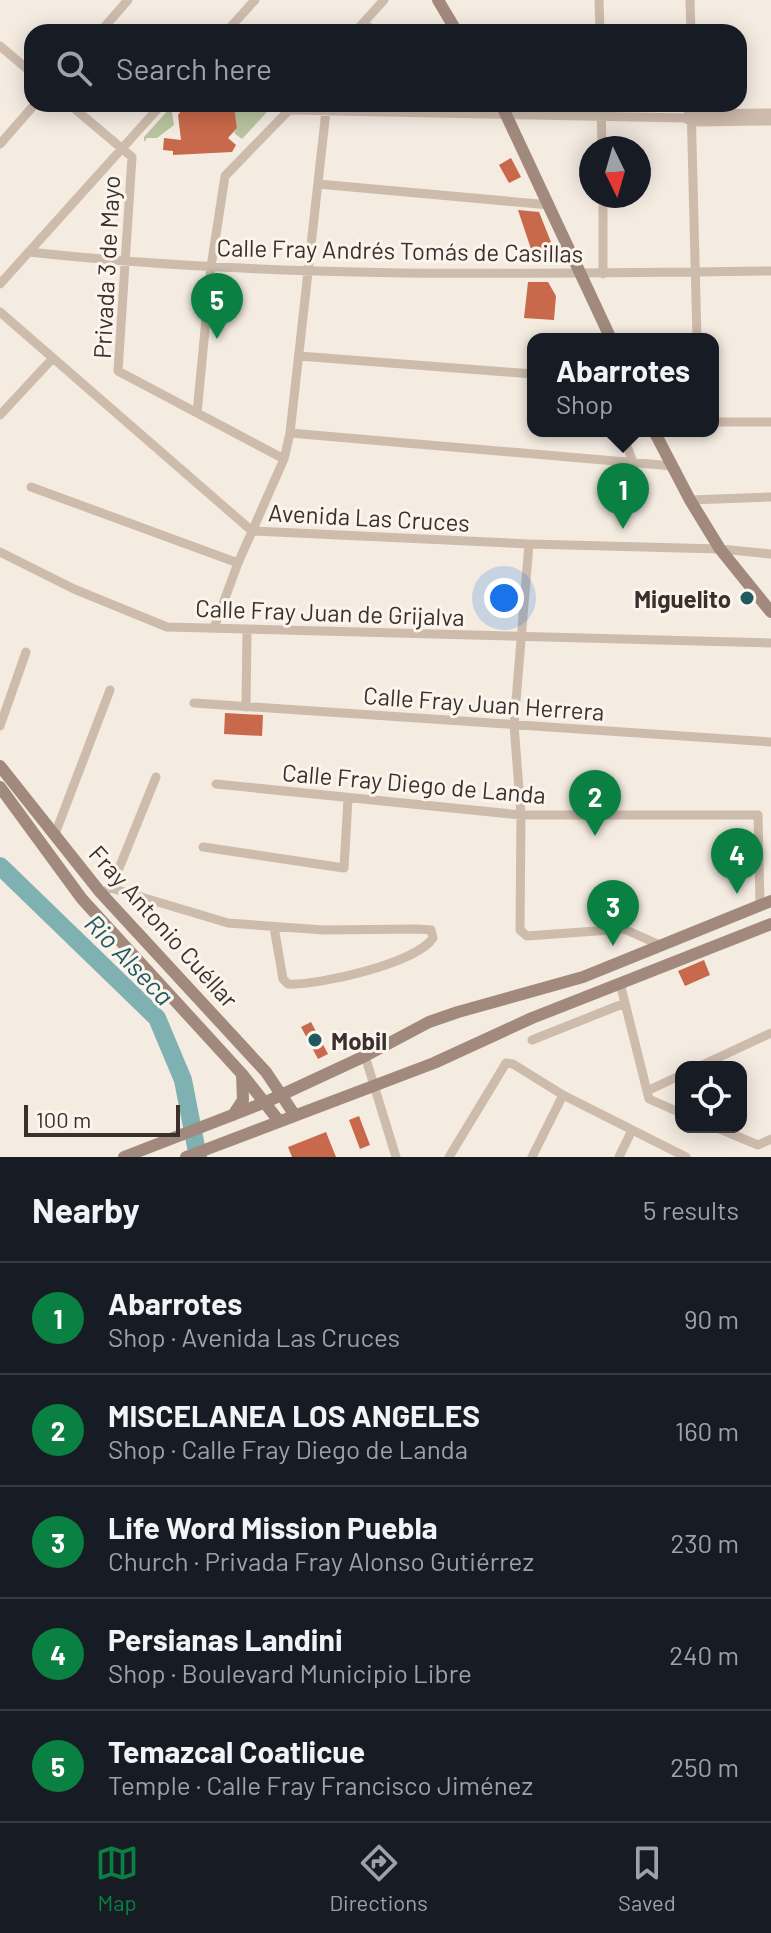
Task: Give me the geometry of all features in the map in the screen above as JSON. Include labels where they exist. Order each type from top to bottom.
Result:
[{"type":"street","points":[[107,24],[128,0]]},
{"type":"street","points":[[233,24],[255,0]]},
{"type":"street","points":[[363,23],[384,0]]},
{"type":"street","points":[[438,0],[452,24]]},
{"type":"street","points":[[599,0],[600,24]]},
{"type":"street","points":[[690,0],[691,24]]},
{"type":"street","points":[[0,46],[24,66]]},
{"type":"street","points":[[0,144],[28,112]]},
{"type":"street","name":"Privada 3 de Mayo","points":[[79,112],[132,157],[118,371],[284,459]]},
{"type":"street","points":[[0,284],[155,112]]},
{"type":"street","points":[[197,413],[211,267],[225,176],[286,112]]},
{"type":"street","points":[[214,628],[238,563],[284,459],[290,433],[326,112]]},
{"type":"street","points":[[362,112],[602,117],[771,113]]},
{"type":"street","points":[[506,112],[608,333]]},
{"type":"street","points":[[602,112],[602,136]]},
{"type":"street","points":[[690,114],[771,121]]},
{"type":"street","points":[[690,114],[697,333]]},
{"type":"street","points":[[318,184],[550,205]]},
{"type":"street","points":[[603,208],[603,274]]},
{"type":"street","name":"Calle Fray Andrés Tomás de Casillas","points":[[29,252],[125,262],[308,272],[603,274],[771,271]]},
{"type":"street","name":"Avenida Las Cruces","points":[[0,312],[252,531],[720,549],[771,554]]},
{"type":"street","points":[[299,356],[527,374]]},
{"type":"street","points":[[0,415],[53,358]]},
{"type":"street","points":[[719,422],[771,422]]},
{"type":"street","points":[[290,433],[673,466]]},
{"type":"street","points":[[623,437],[633,462]]},
{"type":"street","points":[[657,437],[720,549],[771,612]]},
{"type":"street","points":[[31,487],[238,563]]},
{"type":"street","points":[[690,500],[771,497]]},
{"type":"street","points":[[529,544],[514,725],[521,815],[522,934],[624,929],[660,945]]},
{"type":"street","name":"Calle Fray Juan de Grijalva","points":[[0,552],[74,589],[167,627],[771,643]]},
{"type":"street","points":[[246,707],[247,630]]},
{"type":"street","points":[[0,726],[26,652]]},
{"type":"street","points":[[55,834],[110,690]]},
{"type":"street","name":"Calle Fray Juan Herrera","points":[[194,703],[771,742]]},
{"type":"street","name":"Fray Antonio Cuéllar","points":[[0,766],[55,834],[266,1072],[294,1114]]},
{"type":"street","points":[[156,777],[105,890],[228,923],[324,930],[418,929],[431,930],[433,938],[427,947],[370,970],[288,984],[283,979],[274,927]]},
{"type":"street","name":"Calle Fray Diego de Landa","points":[[216,784],[521,815],[758,815],[765,903]]},
{"type":"street","name":"Fray Antonio Cuéllar","points":[[0,787],[82,899],[242,1074],[279,1121]]},
{"type":"street","points":[[203,847],[344,868],[348,799]]},
{"type":"street","points":[[124,1157],[282,1095],[429,1022],[583,977],[765,903]]},
{"type":"street","points":[[186,1157],[467,1049],[532,1018],[771,924]]},
{"type":"street","points":[[620,983],[649,1099],[675,1110]]},
{"type":"street","points":[[532,1040],[625,1003]]},
{"type":"street","points":[[711,1061],[771,1033]]},
{"type":"street","points":[[365,1056],[396,1157]]},
{"type":"street","points":[[449,1157],[506,1063],[686,1157]]},
{"type":"street","points":[[233,1115],[243,1100],[242,1074]]},
{"type":"street","points":[[647,1091],[675,1078]]},
{"type":"street","points":[[532,1157],[563,1095]]},
{"type":"street","points":[[619,1157],[632,1130]]},
{"type":"street","points":[[729,1133],[758,1145],[771,1139]]},
{"type":"green space","points":[[166,112],[172,112],[174,125],[157,138],[147,138],[144,142],[144,137]]},
{"type":"green space","points":[[235,112],[267,112],[242,139],[234,133],[237,128]]},
{"type":"building","points":[[180,112],[235,112],[237,128],[228,138],[236,145],[232,152],[173,155],[173,151],[163,150],[164,138],[181,140]]},
{"type":"building","points":[[511,158],[521,177],[509,183],[499,165]]},
{"type":"building","points":[[518,210],[539,212],[559,262],[536,264]]},
{"type":"building","points":[[528,282],[548,282],[556,296],[554,320],[524,318]]},
{"type":"building","points":[[225,713],[263,715],[262,736],[224,734]]},
{"type":"building","points":[[704,960],[710,975],[685,986],[678,971]]},
{"type":"building","name":"Mobil","points":[[311,1022],[328,1054],[318,1059],[301,1027]]},
{"type":"building","points":[[359,1116],[370,1145],[360,1149],[349,1120]]},
{"type":"building","points":[[326,1132],[336,1157],[292,1157],[288,1147]]},
{"type":"waterway","name":"Rio Alseca","points":[[0,866],[157,1018],[183,1080],[198,1157]]},
{"type":"place","name":"Temazcal Coatlicue","points":[[217,339]]},
{"type":"place","name":"Abarrotes","points":[[623,529]]},
{"type":"place","name":"Miguelito","points":[[747,598]]},
{"type":"place","name":"MISCELANEA LOS ANGELES","points":[[595,836]]},
{"type":"place","name":"Persianas Landini","points":[[737,894]]},
{"type":"place","name":"Life Word Mission Puebla","points":[[613,946]]},
{"type":"place","name":"Mobil","points":[[315,1040]]}]
